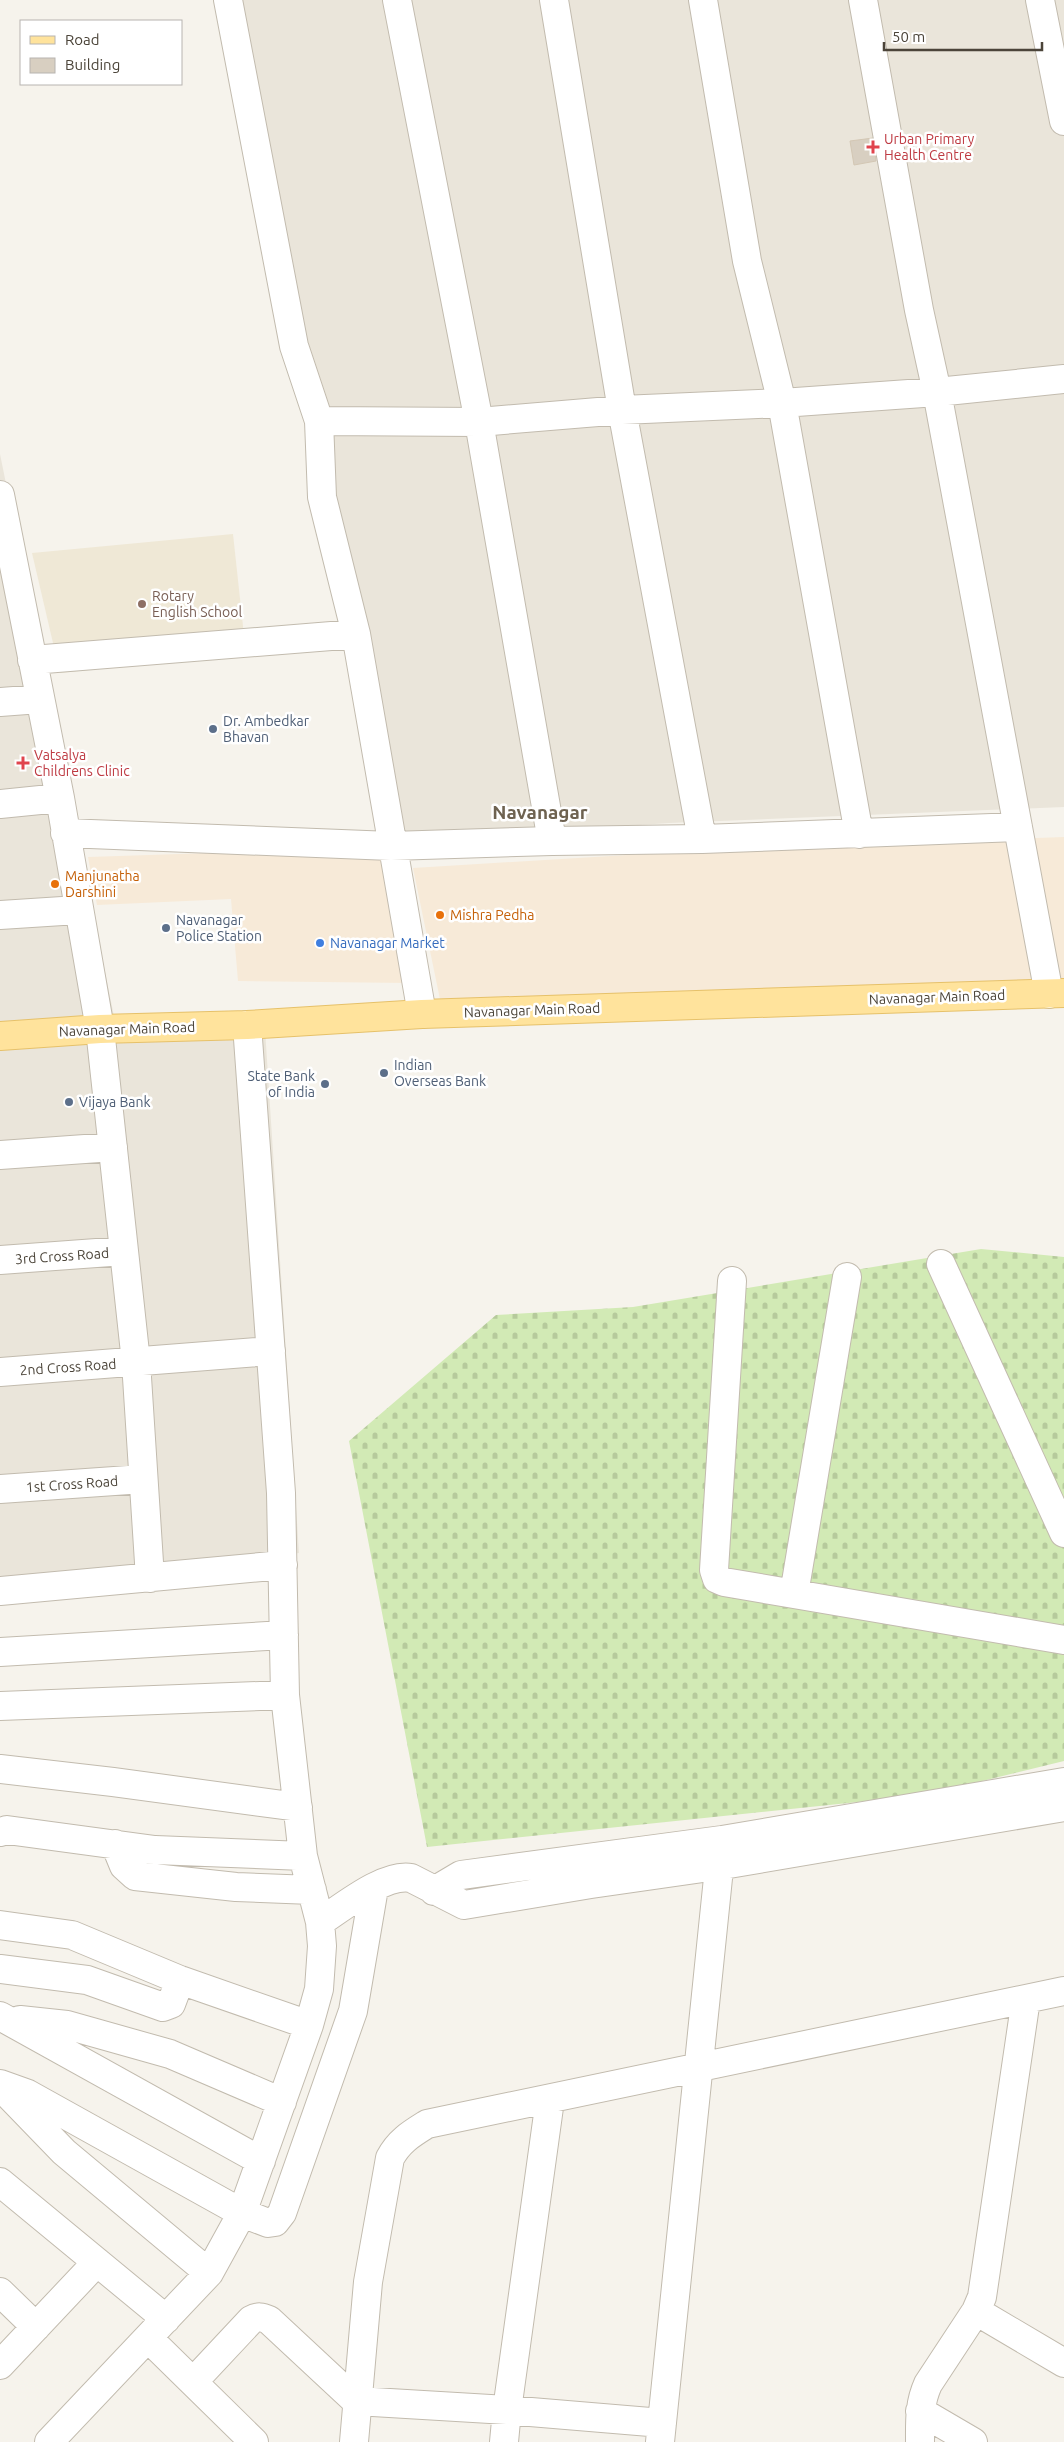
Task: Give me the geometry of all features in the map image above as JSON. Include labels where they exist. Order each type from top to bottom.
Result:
[{"type":"main road","name":"Navanagar Main Road","points":[[0,1036],[100,1029],[247,1025],[422,1014],[1056,994]]},
{"type":"street","points":[[228,0],[294,346],[319,421],[322,497],[356,634],[422,1014]]},
{"type":"street","points":[[397,0],[479,422],[552,841]]},
{"type":"street","points":[[554,0],[622,410],[702,839]]},
{"type":"street","points":[[703,0],[747,261],[782,404],[859,834]]},
{"type":"street","points":[[863,0],[919,310],[937,392],[1018,827],[1056,994]]},
{"type":"street","points":[[1040,0],[1064,121]]},
{"type":"street","points":[[319,421],[479,422],[622,410],[782,404],[937,392],[1064,379]]},
{"type":"street","points":[[0,496],[10,598],[32,660],[60,798],[100,1029],[136,1362],[150,1578]]},
{"type":"street","points":[[32,660],[356,634]]},
{"type":"street","points":[[0,702],[40,699]]},
{"type":"street","points":[[0,804],[60,798]]},
{"type":"street","points":[[65,833],[392,846],[702,839],[1018,827]]},
{"type":"street","points":[[0,916],[78,910]]},
{"type":"street","points":[[49,2442],[209,2273],[242,2213],[309,2025],[319,1989],[322,1946],[320,1922],[303,1856],[285,1695],[281,1494],[247,1025]]},
{"type":"street","points":[[0,1155],[113,1147]]},
{"type":"street","name":"3rd Cross Road","points":[[0,1260],[124,1251]]},
{"type":"street","points":[[940,1264],[1064,1533]]},
{"type":"street","points":[[794,1594],[847,1277]]},
{"type":"street","points":[[732,1281],[715,1575],[724,1582],[1064,1640]]},
{"type":"street","name":"2nd Cross Road","points":[[0,1372],[271,1351]]},
{"type":"street","name":"1st Cross Road","points":[[0,1488],[143,1479]]},
{"type":"street","points":[[0,1591],[283,1565]]},
{"type":"street","points":[[0,1652],[284,1635]]},
{"type":"street","points":[[0,1706],[285,1695]]},
{"type":"street","points":[[0,1769],[113,1782],[298,1808]]},
{"type":"street","points":[[720,1853],[1064,1782]]},
{"type":"street","points":[[320,1922],[374,1888],[403,1876],[422,1883],[434,1891],[461,1875],[720,1853],[1064,1807]]},
{"type":"street","points":[[0,1832],[7,1830],[155,1850],[303,1856]]},
{"type":"street","points":[[115,1844],[124,1866],[135,1876],[236,1887],[312,1890]]},
{"type":"street","points":[[193,2382],[251,2320],[256,2317],[262,2317],[269,2320],[356,2401],[507,2410],[661,2432],[720,1853]]},
{"type":"street","points":[[0,2085],[28,2094],[242,2213],[271,2223],[282,2213],[353,2011],[374,1888]]},
{"type":"street","points":[[0,1925],[72,1935],[180,1980],[309,2025]]},
{"type":"street","points":[[0,1970],[87,1980],[163,2007],[171,2004],[180,1980]]},
{"type":"street","points":[[354,2442],[356,2401],[368,2282],[390,2158],[397,2145],[408,2135],[427,2124],[550,2100],[1064,1991]]},
{"type":"street","points":[[920,2442],[920,2411],[928,2384],[976,2312],[987,2279],[1026,1999]]},
{"type":"street","points":[[6,2018],[261,2161]]},
{"type":"street","points":[[6,2018],[67,2025],[170,2054],[282,2102]]},
{"type":"street","points":[[0,2085],[64,2152],[209,2273]]},
{"type":"street","points":[[504,2442],[550,2100]]},
{"type":"street","points":[[0,2182],[97,2262],[157,2328],[193,2382],[254,2442]]},
{"type":"street","points":[[0,2365],[97,2262]]},
{"type":"street","points":[[0,2292],[36,2327]]},
{"type":"street","points":[[976,2312],[1064,2363]]},
{"type":"street","points":[[920,2411],[973,2442]]},
{"type":"shaded area","points":[[226,0],[1064,0],[1064,807],[669,823],[379,843],[308,414]]},
{"type":"shaded area","points":[[0,454],[117,1031],[265,1029],[299,1553],[133,1581],[0,1591]]},
{"type":"shaded area","name":"Rotary English School","points":[[233,534],[246,654],[60,673],[32,553]]},
{"type":"shaded area","points":[[1064,837],[1064,986],[443,1014],[413,868],[693,851]]},
{"type":"shaded area","name":"Navanagar Market","points":[[392,847],[409,983],[238,981],[231,899],[97,905],[88,857]]},
{"type":"green space","points":[[981,1249],[1064,1257],[1064,1761],[925,1795],[427,1847],[349,1441],[496,1315],[633,1307]]},
{"type":"building","points":[[873,138],[876,161],[854,165],[850,141]]},
{"type":"place","name":"Urban Primary Health Centre","points":[[873,147]]},
{"type":"place","name":"Rotary English School","points":[[142,604]]},
{"type":"place","name":"Dr. Ambedkar Bhavan","points":[[213,729]]},
{"type":"place","name":"Vatsalya Childrens Clinic","points":[[23,763]]},
{"type":"place","name":"Manjunatha Darshini","points":[[55,884]]},
{"type":"place","name":"Mishra Pedha","points":[[440,915]]},
{"type":"place","name":"Navanagar Police Station","points":[[166,928]]},
{"type":"place","name":"Navanagar Market","points":[[320,943]]},
{"type":"place","name":"Indian Overseas Bank","points":[[384,1073]]},
{"type":"place","name":"State Bank of India","points":[[325,1084]]},
{"type":"place","name":"Vijaya Bank","points":[[69,1102]]},
{"type":"district","name":"Navanagar","points":[[540,812]]}]
